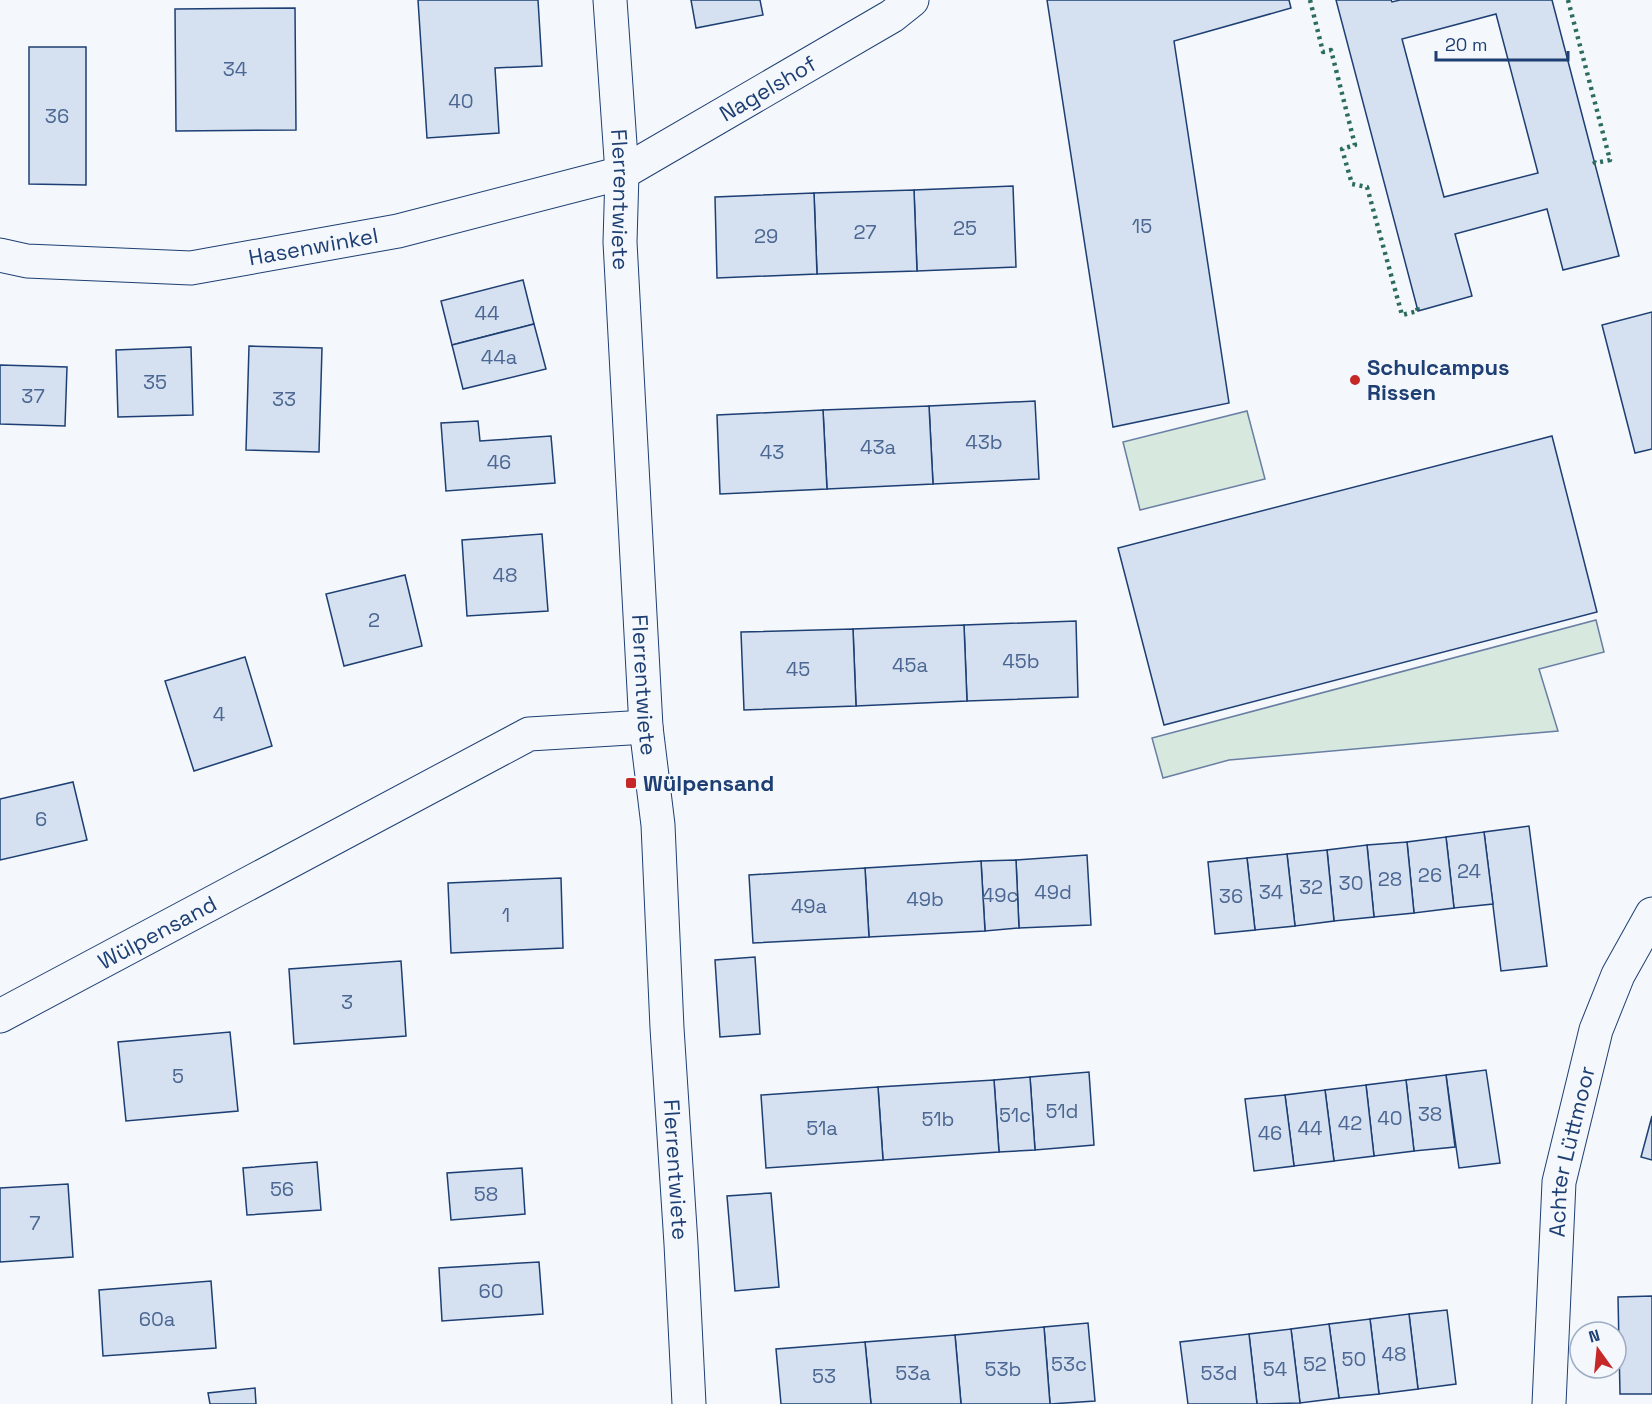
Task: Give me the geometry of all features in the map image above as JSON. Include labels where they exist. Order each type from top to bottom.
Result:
[{"type":"street","name":"Flerrentwiete","points":[[610,0],[622,173],[620,242],[646,727],[658,825],[667,1028],[689,1404]]},
{"type":"street","name":"Nagelshof","points":[[622,173],[892,16],[912,0]]},
{"type":"street","name":"Hasenwinkel","points":[[0,255],[27,261],[191,268],[398,231],[622,173]]},
{"type":"street","name":"Wülpensand","points":[[0,1016],[529,735],[646,727]]},
{"type":"street","name":"Achter Lüttmoor","points":[[1549,1404],[1559,1182],[1596,1030],[1618,975],[1652,914]]},
{"type":"shaded area","points":[[1247,411],[1265,479],[1140,510],[1123,442]]},
{"type":"shaded area","points":[[1596,620],[1604,652],[1539,669],[1558,731],[1229,760],[1163,778],[1152,738]]},
{"type":"building","points":[[418,0],[538,0],[542,66],[495,68],[499,133],[427,138]]},
{"type":"building","points":[[691,0],[760,0],[763,15],[696,28]]},
{"type":"building","points":[[1047,0],[1289,0],[1291,8],[1174,41],[1229,403],[1113,427]]},
{"type":"building","points":[[1336,0],[1391,0],[1392,2],[1400,0],[1552,0],[1619,256],[1563,270],[1547,209],[1455,234],[1472,296],[1418,311]],"holes":[[[1496,14],[1538,173],[1444,197],[1402,39]]]},
{"type":"building","points":[[295,8],[296,130],[176,131],[175,9]]},
{"type":"building","points":[[29,47],[86,47],[86,185],[29,184]]},
{"type":"building","points":[[1013,186],[1016,267],[917,271],[914,190]]},
{"type":"building","points":[[914,190],[917,271],[817,274],[814,193]]},
{"type":"building","points":[[814,193],[817,274],[717,278],[715,197]]},
{"type":"building","points":[[523,280],[534,324],[452,345],[441,301]]},
{"type":"building","points":[[1652,312],[1652,449],[1635,453],[1602,325]]},
{"type":"building","points":[[534,324],[546,369],[463,389],[452,345]]},
{"type":"building","points":[[249,346],[322,348],[319,452],[246,450]]},
{"type":"building","points":[[191,347],[193,415],[118,417],[116,350]]},
{"type":"building","points":[[0,365],[67,367],[65,426],[0,424]]},
{"type":"building","points":[[1035,401],[1039,479],[933,484],[929,406]]},
{"type":"building","points":[[929,406],[933,484],[827,489],[823,410]]},
{"type":"building","points":[[823,410],[827,489],[720,494],[717,415]]},
{"type":"building","points":[[478,421],[480,441],[551,436],[555,483],[446,491],[441,423]]},
{"type":"building","points":[[1552,436],[1597,612],[1164,725],[1118,548]]},
{"type":"building","points":[[542,534],[548,611],[467,616],[462,540]]},
{"type":"building","points":[[405,575],[422,646],[344,666],[326,594]]},
{"type":"building","points":[[1076,621],[1078,697],[967,701],[964,625]]},
{"type":"building","points":[[964,625],[967,701],[856,706],[853,629]]},
{"type":"building","points":[[853,629],[856,706],[744,710],[741,632]]},
{"type":"building","points":[[245,657],[272,746],[194,771],[165,681]]},
{"type":"building","points":[[73,782],[87,840],[0,860],[0,799]]},
{"type":"building","points":[[1529,826],[1547,966],[1501,971],[1484,832]]},
{"type":"building","points":[[1484,832],[1493,904],[1454,908],[1446,837]]},
{"type":"building","points":[[1446,837],[1454,908],[1414,913],[1407,842]]},
{"type":"building","points":[[1407,842],[1414,913],[1374,917],[1367,845]]},
{"type":"building","points":[[1367,845],[1374,917],[1334,921],[1327,850]]},
{"type":"building","points":[[1327,850],[1334,921],[1295,926],[1287,854]]},
{"type":"building","points":[[1287,854],[1295,926],[1255,930],[1247,858]]},
{"type":"building","points":[[1087,855],[1091,925],[1019,928],[1016,860]]},
{"type":"building","points":[[1247,858],[1255,930],[1215,934],[1208,862]]},
{"type":"building","points":[[1016,860],[1019,928],[985,931],[981,861]]},
{"type":"building","points":[[981,861],[985,931],[869,937],[865,868]]},
{"type":"building","points":[[865,868],[869,937],[753,943],[749,875]]},
{"type":"building","points":[[561,878],[563,948],[451,953],[448,883]]},
{"type":"building","points":[[755,957],[760,1034],[720,1037],[715,960]]},
{"type":"building","points":[[401,961],[406,1036],[294,1044],[289,969]]},
{"type":"building","points":[[230,1032],[238,1111],[126,1121],[118,1042]]},
{"type":"building","points":[[1486,1070],[1500,1163],[1459,1168],[1446,1075]]},
{"type":"building","points":[[1089,1072],[1094,1145],[1035,1150],[1030,1077]]},
{"type":"building","points":[[1446,1075],[1455,1147],[1414,1151],[1406,1080]]},
{"type":"building","points":[[1030,1077],[1035,1150],[999,1152],[994,1080]]},
{"type":"building","points":[[994,1080],[999,1152],[883,1160],[878,1087]]},
{"type":"building","points":[[1406,1080],[1414,1151],[1374,1156],[1366,1085]]},
{"type":"building","points":[[1366,1085],[1374,1156],[1334,1161],[1325,1090]]},
{"type":"building","points":[[878,1087],[883,1160],[766,1168],[761,1095]]},
{"type":"building","points":[[1325,1090],[1334,1161],[1294,1166],[1285,1095]]},
{"type":"building","points":[[1285,1095],[1294,1166],[1254,1171],[1245,1099]]},
{"type":"building","points":[[1652,1116],[1652,1160],[1641,1157]]},
{"type":"building","points":[[317,1162],[321,1210],[247,1215],[243,1168]]},
{"type":"building","points":[[522,1168],[525,1214],[451,1220],[447,1173]]},
{"type":"building","points":[[68,1184],[73,1257],[0,1262],[0,1188]]},
{"type":"building","points":[[771,1193],[779,1287],[735,1291],[727,1196]]},
{"type":"building","points":[[539,1262],[543,1314],[442,1321],[439,1268]]},
{"type":"building","points":[[211,1281],[216,1348],[103,1356],[99,1290]]},
{"type":"building","points":[[1652,1296],[1652,1394],[1620,1394],[1620,1380],[1628,1380],[1628,1320],[1618,1320],[1618,1297]]},
{"type":"building","points":[[1447,1310],[1456,1384],[1418,1389],[1409,1314]]},
{"type":"building","points":[[1409,1314],[1418,1389],[1379,1394],[1370,1319]]},
{"type":"building","points":[[1370,1319],[1379,1394],[1339,1398],[1329,1324]]},
{"type":"building","points":[[1088,1323],[1095,1401],[1050,1404],[1044,1327]]},
{"type":"building","points":[[1329,1324],[1339,1398],[1300,1403],[1291,1329]]},
{"type":"building","points":[[1044,1327],[1050,1404],[961,1404],[955,1335]]},
{"type":"building","points":[[1291,1329],[1300,1403],[1257,1404],[1249,1334]]},
{"type":"building","points":[[1249,1334],[1257,1404],[1188,1404],[1180,1342]]},
{"type":"building","points":[[955,1335],[961,1404],[871,1404],[865,1342]]},
{"type":"building","points":[[865,1342],[871,1404],[781,1404],[776,1349]]},
{"type":"building","points":[[255,1388],[256,1404],[210,1404],[208,1393]]},
{"type":"hedge","points":[[1310,0],[1323,52],[1331,50],[1355,145],[1342,149],[1352,184],[1367,187],[1402,315],[1418,311],[1417,307]]},
{"type":"hedge","points":[[1568,0],[1610,160],[1595,163],[1594,161]]},
{"type":"place","name":"Schulcampus Rissen","points":[[1355,380]]},
{"type":"place","name":"Wülpensand","points":[[631,783]]}]
